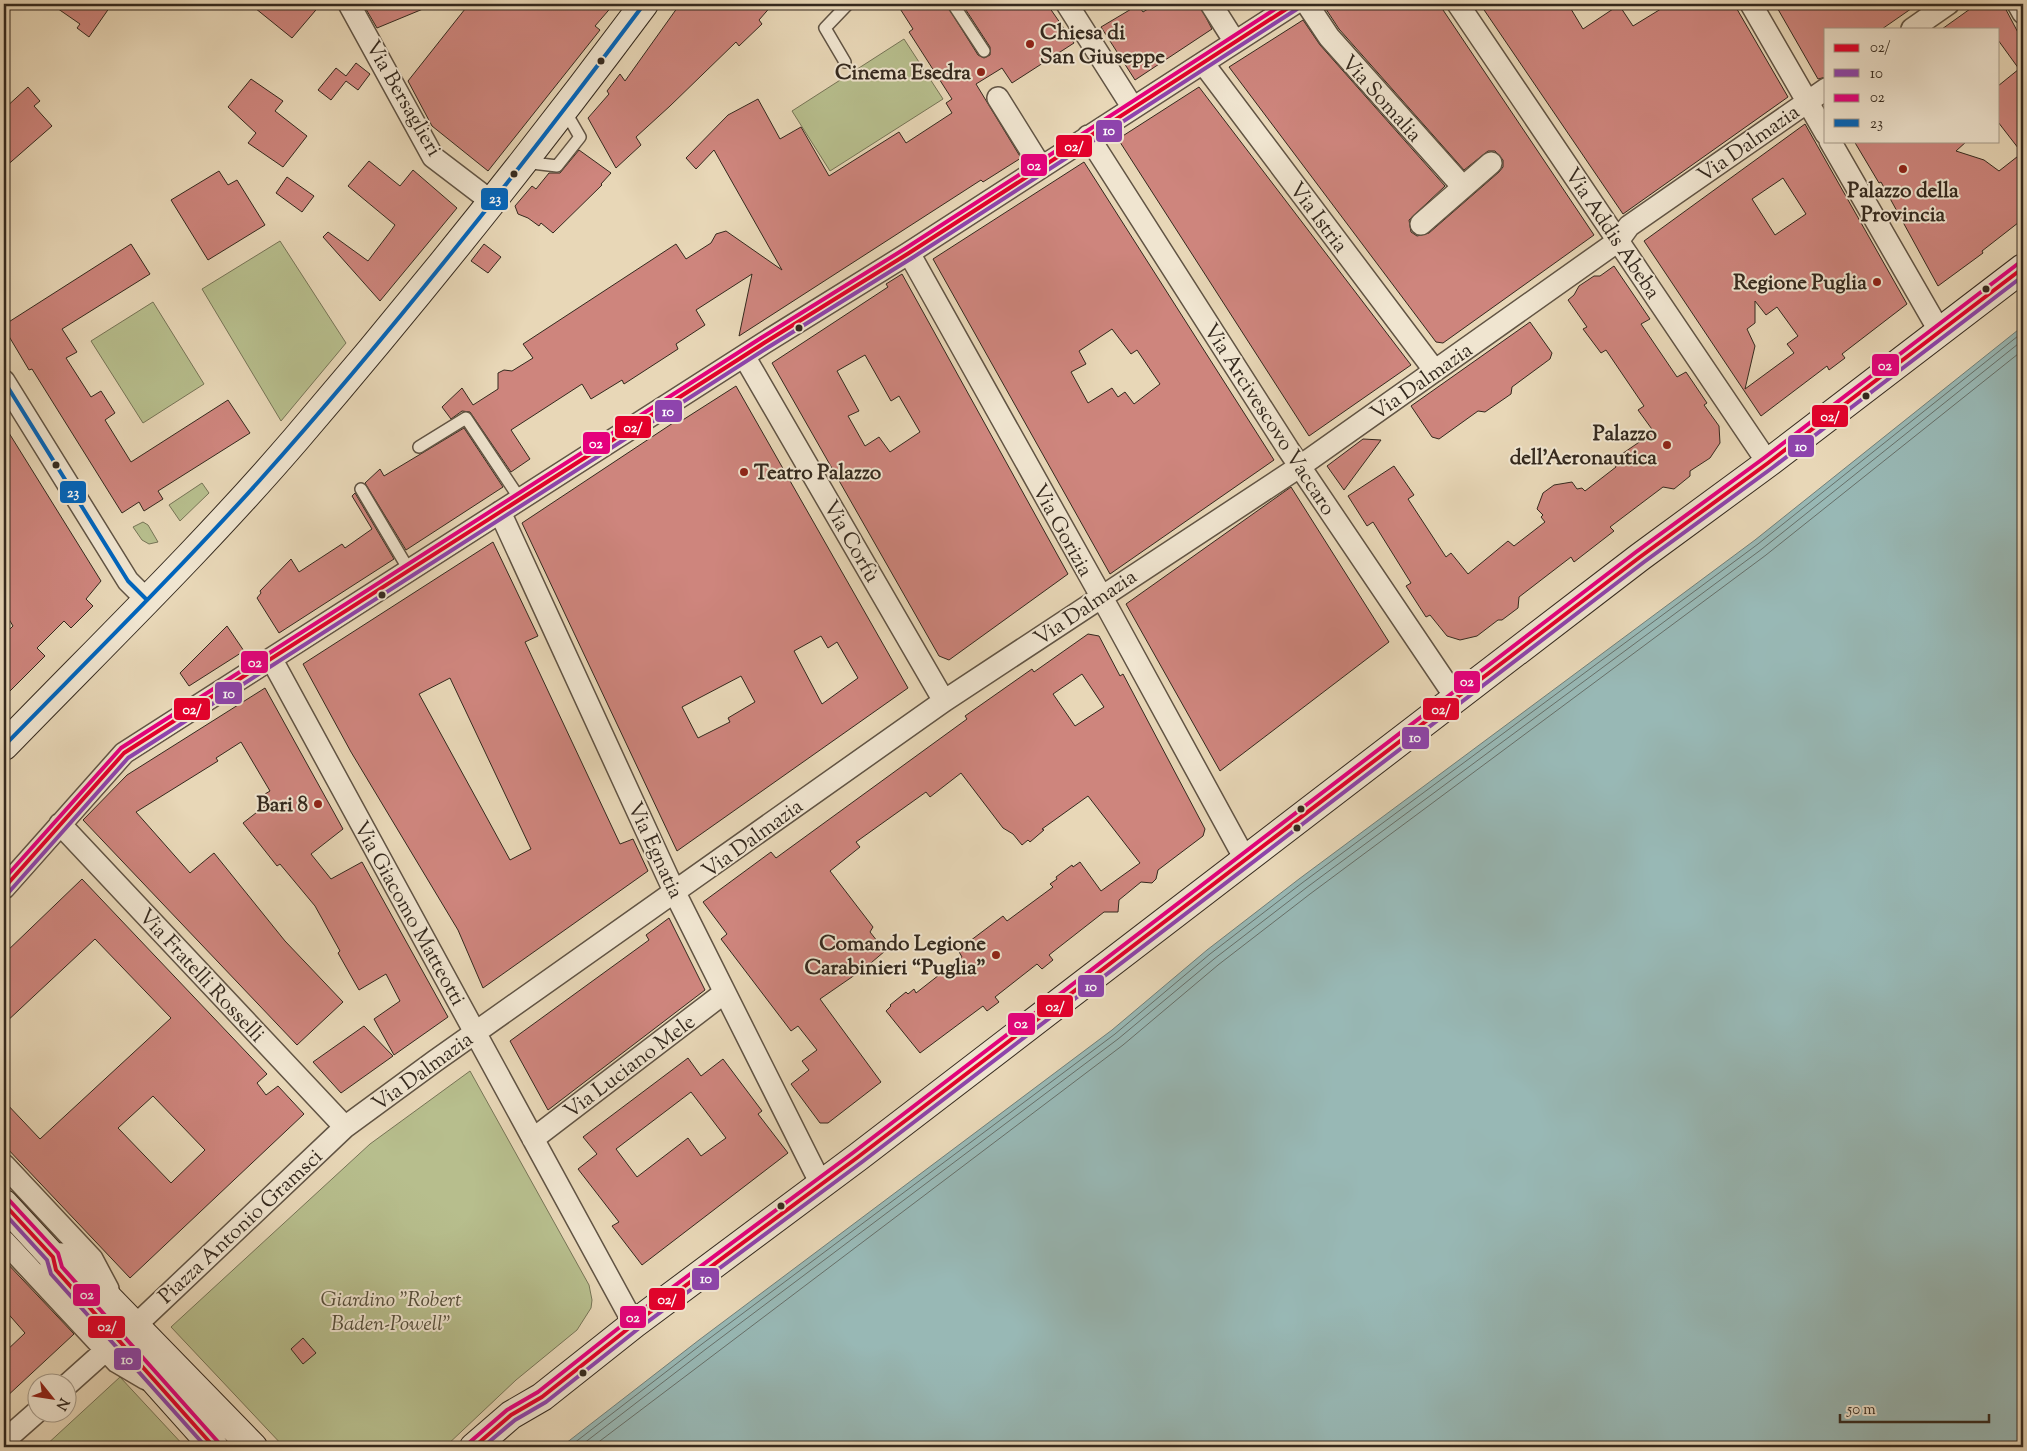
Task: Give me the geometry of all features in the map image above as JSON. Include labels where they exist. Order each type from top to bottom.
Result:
[{"type":"main road","points":[[4,746],[147,600],[295,440],[492,202],[644,4]]},
{"type":"main road","points":[[474,1447],[510,1415],[542,1397],[634,1324],[821,1184],[1456,698],[2023,268]]},
{"type":"main road","points":[[4,1204],[60,1262],[159,1386],[214,1447]]},
{"type":"main road","points":[[60,1262],[127,1316],[253,1447]]},
{"type":"main road","points":[[502,1447],[542,1397]]},
{"type":"street","name":"Via Bersaglieri","points":[[350,4],[433,157],[492,202]]},
{"type":"street","points":[[1067,4],[1133,108]]},
{"type":"street","points":[[1210,4],[1234,42]]},
{"type":"street","points":[[4,888],[26,866],[60,824],[124,753],[744,356],[909,253],[1294,4]]},
{"type":"street","name":"Via Somalia","points":[[1307,4],[1334,44],[1462,188]]},
{"type":"street","name":"Via Addis Abeba","points":[[1458,4],[1768,462]]},
{"type":"street","points":[[1751,4],[1824,131]]},
{"type":"street","points":[[1913,28],[1948,4]]},
{"type":"street","points":[[2018,4],[2023,12]]},
{"type":"street","name":"Via Istria","points":[[1203,63],[1435,371]]},
{"type":"street","name":"Via Dalmazia","points":[[345,1127],[475,1032],[675,893],[944,701],[1299,467],[1618,242],[1629,226],[1824,90]]},
{"type":"street","points":[[998,98],[1042,167]]},
{"type":"street","name":"Via Arcivescovo Vaccaro","points":[[1088,136],[1299,467],[1456,698]]},
{"type":"street","points":[[1831,142],[1940,332]]},
{"type":"street","points":[[1421,224],[1491,163]]},
{"type":"street","name":"Via Gorizia","points":[[909,253],[1101,596],[1245,859]]},
{"type":"street","name":"Via Corfù","points":[[744,356],[944,701]]},
{"type":"street","points":[[4,381],[128,581],[147,600]]},
{"type":"street","name":"Via Egnatia","points":[[500,512],[675,893],[821,1184]]},
{"type":"street","name":"Via Giacomo Matteotti","points":[[272,660],[634,1324]]},
{"type":"street","name":"Via Fratelli Rosselli","points":[[60,824],[345,1127]]},
{"type":"street","name":"Via Luciano Mele","points":[[533,1139],[724,993]]},
{"type":"street","name":"Piazza Antonio Gramsci","points":[[127,1316],[345,1127]]},
{"type":"street","points":[[4,1165],[92,1259],[127,1316]]},
{"type":"street","points":[[4,1241],[117,1362],[159,1386]]},
{"type":"street","points":[[78,1375],[106,1350]]},
{"type":"street","points":[[4,1441],[28,1420]]},
{"type":"lane","points":[[845,62],[825,28],[848,4]]},
{"type":"lane","points":[[953,4],[984,52]]},
{"type":"lane","points":[[418,447],[466,418],[520,499]]},
{"type":"lane","points":[[361,489],[409,570]]},
{"type":"green space","points":[[904,39],[943,99],[830,171],[792,111]]},
{"type":"green space","points":[[280,241],[346,343],[281,421],[202,289]]},
{"type":"green space","points":[[153,302],[204,384],[143,423],[91,341]]},
{"type":"green space","points":[[202,483],[209,493],[180,521],[169,505]]},
{"type":"green space","points":[[143,522],[148,525],[158,542],[149,544],[142,540],[133,527]]},
{"type":"green space","name":"Giardino \"Robert Baden-Powell\"","points":[[470,1071],[589,1285],[592,1300],[591,1308],[577,1330],[516,1380],[445,1447],[284,1447],[171,1327],[370,1144]]},
{"type":"green space","points":[[120,1377],[185,1447],[44,1447],[69,1424],[78,1424],[78,1416]]},
{"type":"water","points":[[2023,326],[2023,1447],[561,1447],[699,1340],[1112,1030],[1207,950],[1299,879],[1755,540]]},
{"type":"building","points":[[51,4],[112,4],[89,37],[77,28],[80,24]]},
{"type":"building","points":[[250,4],[321,4],[292,38]]},
{"type":"building","points":[[363,4],[435,4],[377,28]]},
{"type":"building","points":[[469,4],[614,4],[595,26],[600,30],[488,171],[432,126],[408,81]]},
{"type":"building","points":[[680,4],[773,4],[759,20],[762,24],[739,46],[736,42],[636,137],[641,145],[616,168],[588,118],[609,94],[607,91],[620,74],[625,81]]},
{"type":"building","points":[[897,4],[946,4],[978,55],[984,58],[990,55],[990,47],[962,4],[1047,4],[1074,43],[1012,83],[1002,68],[976,84],[1021,158],[983,182],[981,180],[739,336],[752,274],[696,310],[705,325],[676,344],[678,349],[624,384],[622,380],[591,399],[582,384],[511,430],[530,459],[511,472],[470,412],[462,411],[451,419],[442,407],[462,388],[473,405],[498,389],[498,373],[504,370],[512,371],[533,358],[523,344],[676,244],[686,259],[711,243],[716,234],[726,231],[782,270],[714,150],[696,169],[686,158],[728,115],[758,99],[780,139],[801,127],[829,176],[899,132],[906,143],[952,113],[946,103],[952,99],[909,32],[913,29]]},
{"type":"building","points":[[1156,4],[1199,4],[1212,29],[1135,80],[1101,27],[1138,5],[1143,12]]},
{"type":"building","points":[[1328,4],[1439,4],[1594,235],[1443,343],[1436,342],[1229,67],[1303,20],[1320,45],[1445,186],[1409,220],[1411,232],[1417,236],[1429,233],[1499,172],[1503,167],[1503,160],[1495,151],[1488,151],[1464,170],[1339,29],[1324,6]]},
{"type":"building","points":[[1480,4],[1568,4],[1583,29],[1619,5],[1633,26],[1669,4],[1734,4],[1788,97],[1623,214]]},
{"type":"building","points":[[1775,4],[1918,4],[1883,28],[1824,28],[1824,78],[1818,79]]},
{"type":"building","name":"Palazzo della Provincia","points":[[1977,4],[2003,4],[2023,42],[2023,219],[1982,251],[1983,253],[1938,286],[1881,182],[1879,183],[1855,142],[1966,142],[1956,151],[1984,160],[1999,171],[2022,153],[2000,125],[2000,84],[2019,69],[2000,43],[2000,28],[1943,28]]},
{"type":"building","points":[[356,63],[370,74],[358,90],[346,81],[331,100],[318,90],[336,68],[346,76]]},
{"type":"building","points":[[251,79],[283,101],[275,111],[307,136],[283,167],[248,143],[256,133],[228,107]]},
{"type":"building","points":[[28,87],[40,101],[34,106],[52,126],[4,168],[4,109]]},
{"type":"building","points":[[1199,87],[1411,365],[1309,436],[1118,139]]},
{"type":"building","points":[[1805,124],[1907,304],[1842,354],[1845,358],[1829,370],[1827,366],[1761,416],[1644,241]],"holes":[[[1783,178],[1806,214],[1775,235],[1752,199]],[[1755,301],[1766,315],[1777,307],[1798,336],[1787,344],[1794,353],[1745,389],[1755,346],[1747,329],[1755,323]]]},
{"type":"building","points":[[579,150],[611,173],[602,185],[553,233],[541,223],[539,226],[518,214],[515,206],[532,186],[536,189],[549,173],[560,173]]},
{"type":"building","points":[[369,161],[400,186],[413,170],[457,208],[380,301],[323,237],[328,232],[368,261],[395,225],[348,186]]},
{"type":"building","points":[[1084,162],[1274,460],[1110,574],[933,259]],"holes":[[[1112,329],[1131,354],[1137,350],[1160,384],[1134,404],[1125,392],[1118,397],[1112,388],[1088,403],[1071,372],[1086,364],[1079,351]]]},
{"type":"building","points":[[219,171],[228,185],[237,180],[265,225],[208,260],[171,200]]},
{"type":"building","points":[[287,177],[314,196],[302,212],[276,193]]},
{"type":"building","points":[[131,244],[150,274],[62,329],[77,352],[66,358],[91,397],[101,391],[115,413],[105,420],[131,462],[228,400],[250,433],[158,491],[163,499],[144,511],[139,502],[122,513],[32,369],[29,370],[4,325]]},
{"type":"building","points":[[484,244],[501,257],[488,273],[471,261]]},
{"type":"building","name":"Palazzo dell'Aeronautica","points":[[1614,266],[1650,319],[1641,324],[1677,377],[1686,372],[1707,403],[1704,405],[1719,426],[1720,443],[1710,458],[1690,471],[1690,476],[1674,489],[1663,487],[1610,527],[1614,531],[1574,562],[1571,557],[1519,597],[1518,608],[1502,620],[1498,620],[1477,636],[1460,640],[1447,636],[1430,615],[1426,617],[1406,586],[1411,583],[1373,522],[1367,526],[1348,496],[1394,466],[1414,495],[1408,499],[1446,557],[1451,553],[1468,574],[1508,541],[1514,546],[1545,522],[1541,517],[1543,515],[1537,509],[1543,493],[1554,485],[1572,482],[1577,489],[1582,488],[1585,491],[1616,467],[1613,460],[1654,432],[1638,410],[1644,406],[1606,350],[1601,353],[1583,329],[1587,327],[1568,300],[1574,295],[1579,286],[1594,276],[1600,276]]},
{"type":"building","points":[[902,274],[1068,574],[949,660],[939,656],[772,363],[888,287],[886,284]],"holes":[[[865,355],[891,401],[899,396],[920,432],[890,452],[879,437],[865,446],[848,416],[859,411],[837,371]]]},
{"type":"building","points":[[1530,322],[1552,353],[1550,359],[1512,387],[1511,394],[1485,412],[1478,411],[1439,439],[1432,437],[1411,406]]},
{"type":"building","points":[[736,386],[908,688],[677,851],[522,523],[676,421],[678,423]],"holes":[[[821,636],[828,648],[837,642],[858,678],[822,704],[794,651]],[[741,676],[755,702],[728,718],[730,722],[698,738],[682,707]]]},
{"type":"building","points":[[4,425],[101,581],[86,599],[93,606],[71,628],[64,621],[37,648],[45,656],[4,697],[4,635],[13,626],[4,611]]},
{"type":"building","points":[[464,428],[503,487],[406,550],[365,483],[380,469],[384,476]]},
{"type":"building","points":[[1363,439],[1381,440],[1344,490],[1327,466]]},
{"type":"building","points":[[1291,487],[1389,642],[1220,771],[1126,604]]},
{"type":"building","points":[[355,493],[394,559],[279,633],[257,598],[261,593],[260,591],[291,559],[299,572],[342,544],[345,548],[372,529],[352,496]]},
{"type":"building","points":[[493,542],[538,636],[525,642],[620,844],[633,839],[648,871],[483,988],[458,930],[351,752],[303,664]],"holes":[[[450,678],[531,849],[510,860],[419,694]]]},
{"type":"building","points":[[227,626],[244,651],[189,686],[180,673]]},
{"type":"building","points":[[1088,634],[1099,636],[1120,676],[1123,674],[1205,829],[1203,836],[1158,870],[1156,879],[1152,883],[1141,882],[1119,900],[1118,912],[1104,912],[1049,955],[1053,960],[1042,969],[1037,964],[995,997],[999,1002],[987,1011],[983,1006],[920,1053],[886,1011],[890,1005],[906,992],[908,994],[914,989],[916,993],[962,957],[958,950],[1003,916],[1007,921],[1053,887],[1050,884],[1057,879],[1056,877],[1072,865],[1073,867],[1080,862],[1101,891],[1140,863],[1088,796],[1042,829],[1044,830],[1030,842],[1028,840],[1022,845],[1013,834],[1003,828],[961,773],[930,797],[926,792],[856,842],[860,847],[830,871],[873,927],[870,932],[885,951],[865,968],[820,999],[881,1082],[828,1123],[820,1123],[791,1084],[809,1070],[802,1061],[817,1050],[798,1026],[791,1031],[721,939],[727,934],[703,902],[771,852],[776,858],[967,719],[965,716],[1032,669],[1034,672]],"holes":[[[1082,674],[1104,707],[1075,726],[1053,694]]]},
{"type":"building","points":[[265,688],[343,829],[311,854],[331,879],[362,862],[448,1017],[394,1055],[374,1019],[400,1001],[386,974],[359,990],[315,906],[280,864],[277,866],[243,823],[270,802],[265,794],[270,791],[241,742],[216,758],[218,761],[136,812],[190,873],[214,853],[285,941],[343,1002],[297,1045],[83,820],[127,775]]},
{"type":"building","points":[[82,879],[267,1074],[257,1083],[266,1095],[278,1086],[304,1114],[130,1278],[4,1145],[4,1101],[40,1139],[171,1018],[95,939],[4,1024],[4,954]],"holes":[[[153,1096],[205,1150],[171,1183],[118,1128]]]},
{"type":"building","points":[[669,918],[705,990],[548,1110],[510,1041],[649,940],[646,935]]},
{"type":"building","points":[[364,1026],[393,1056],[341,1093],[313,1062]]},
{"type":"building","points":[[688,1058],[701,1076],[723,1059],[762,1111],[758,1114],[788,1153],[642,1265],[612,1226],[619,1222],[578,1169],[597,1154],[583,1137]],"holes":[[[691,1092],[726,1138],[701,1156],[688,1138],[637,1177],[616,1149]]]},
{"type":"building","points":[[4,1260],[74,1334],[31,1374],[28,1374],[28,1377],[4,1399],[4,1353],[25,1333],[4,1309]]},
{"type":"building","points":[[303,1338],[316,1353],[303,1364],[291,1349]]},
{"type":"transit line","name":"23","points":[[4,746],[198,548],[311,423],[457,246],[552,126],[644,4]]},
{"type":"transit line","name":"02","points":[[4,879],[121,748],[761,338],[906,248],[1283,4]]},
{"type":"transit line","name":"02/","points":[[4,888],[124,753],[764,343],[909,253],[1294,4]]},
{"type":"transit line","name":"10","points":[[9,892],[128,758],[767,348],[912,258],[1297,9]]},
{"type":"transit line","name":"02","points":[[470,1442],[507,1410],[538,1392],[630,1319],[854,1152],[1636,552],[1764,458],[2019,263]]},
{"type":"transit line","name":"02/","points":[[474,1447],[511,1415],[542,1397],[634,1324],[858,1157],[1640,557],[1768,463],[2023,268]]},
{"type":"transit line","name":"10","points":[[483,1447],[515,1420],[546,1402],[638,1329],[862,1162],[1644,562],[1772,468],[2023,276]]},
{"type":"transit line","name":"23","points":[[4,381],[128,581],[147,600]]},
{"type":"transit line","name":"02","points":[[9,1200],[58,1253],[62,1267],[219,1443]]},
{"type":"transit line","name":"02/","points":[[4,1204],[53,1257],[56,1270],[214,1447]]},
{"type":"transit line","name":"10","points":[[4,1213],[47,1260],[51,1274],[206,1447]]},
{"type":"place","name":"Chiesa di San Giuseppe","points":[[1030,44]]},
{"type":"place","name":"Cinema Esedra","points":[[981,72]]},
{"type":"place","name":"Palazzo della Provincia","points":[[1903,169]]},
{"type":"place","name":"Regione Puglia","points":[[1877,282]]},
{"type":"place","name":"Palazzo dell'Aeronautica","points":[[1667,445]]},
{"type":"place","name":"Teatro Palazzo","points":[[744,472]]},
{"type":"place","name":"Bari 8","points":[[318,804]]},
{"type":"place","name":"Comando Legione Carabinieri “Puglia”","points":[[996,955]]}]
